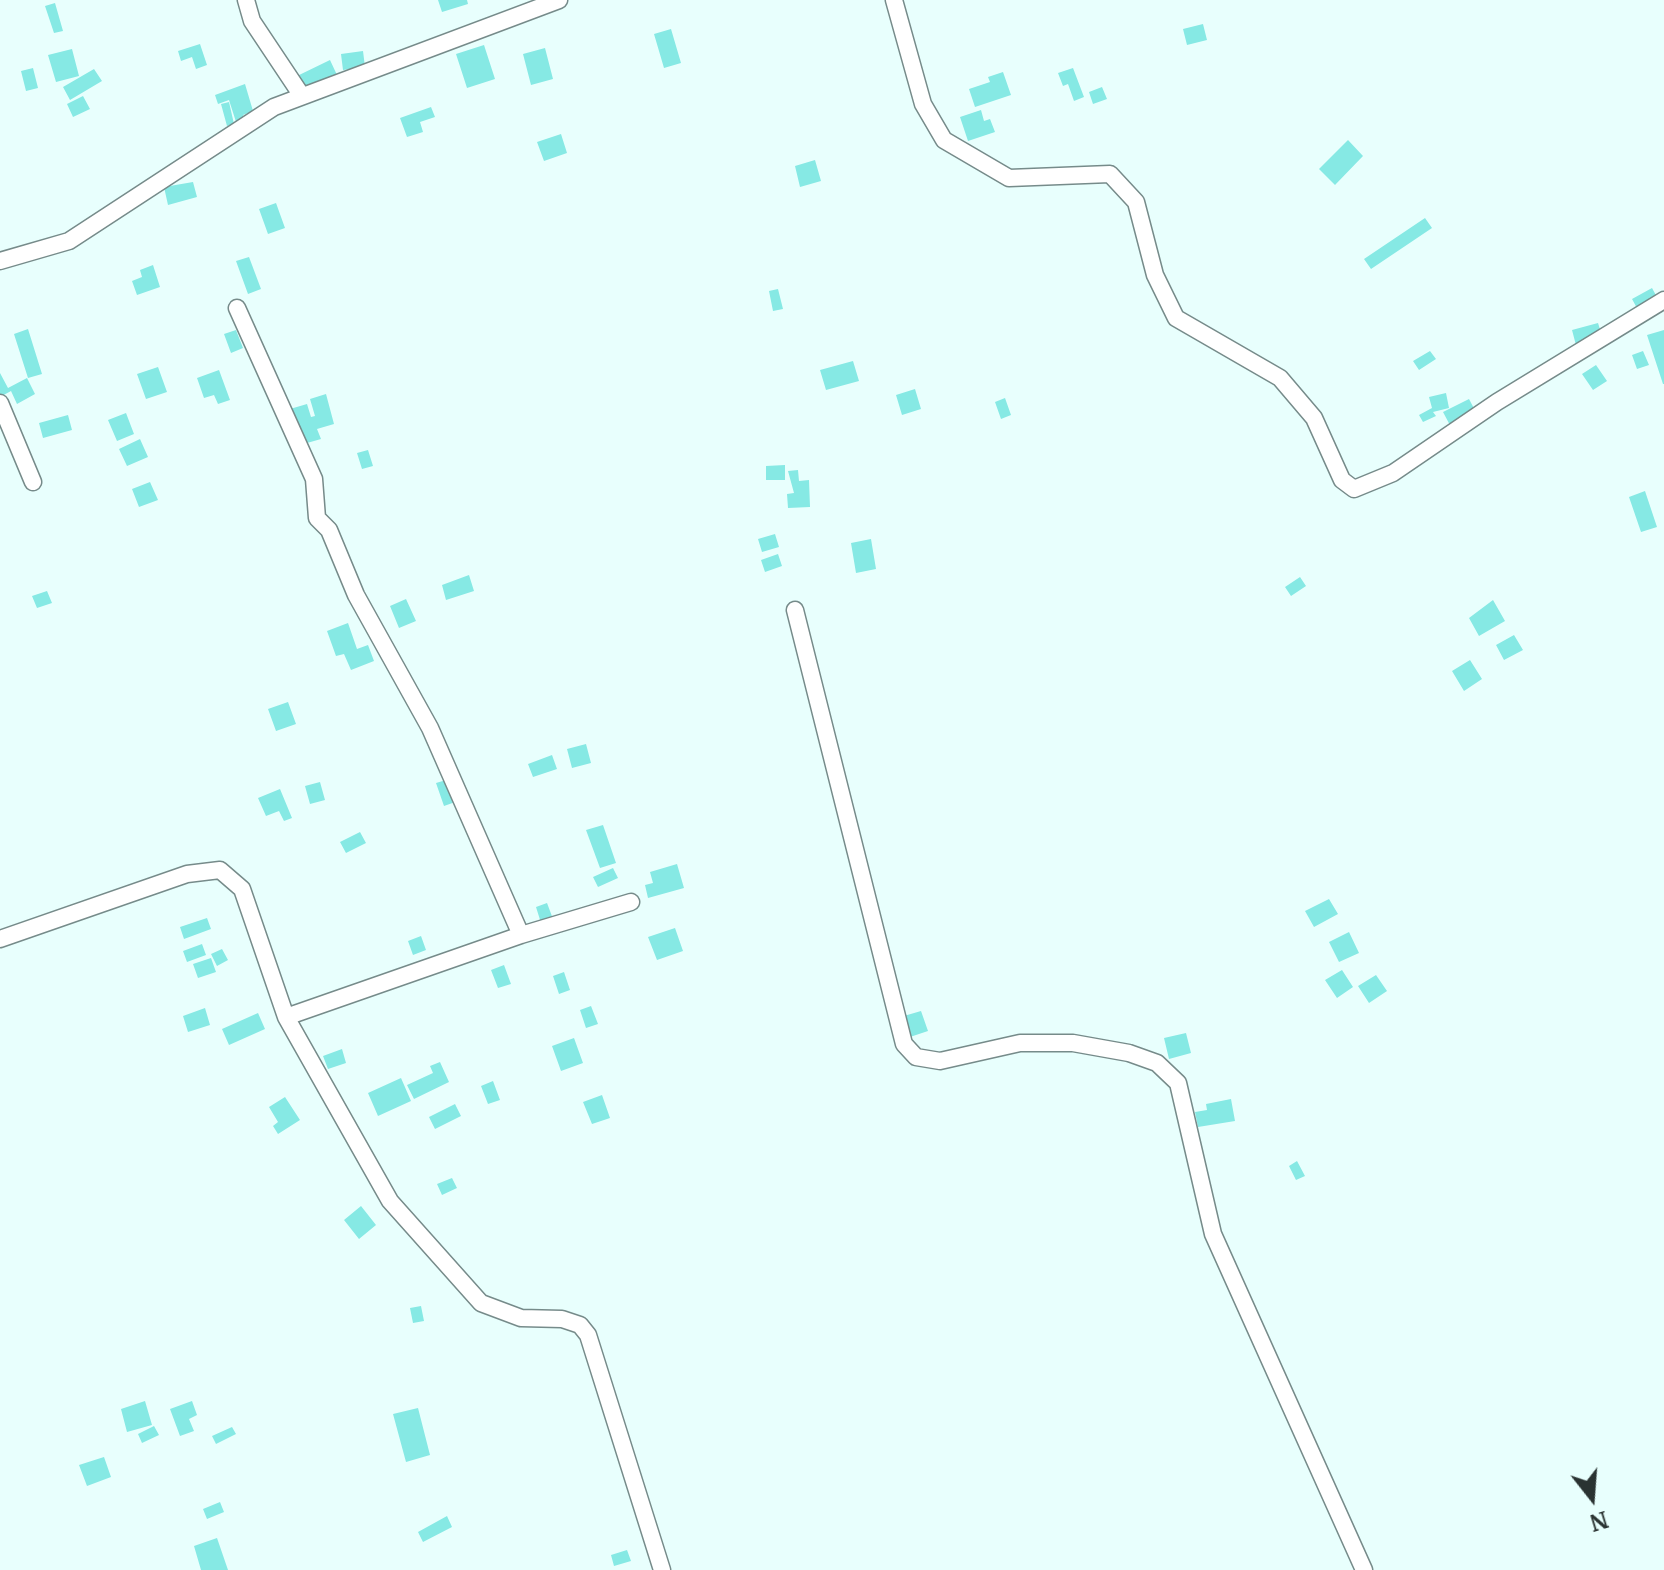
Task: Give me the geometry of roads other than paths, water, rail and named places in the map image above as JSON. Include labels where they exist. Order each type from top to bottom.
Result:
[{"type":"street","points":[[246,0],[252,21],[302,96]]},
{"type":"street","points":[[0,261],[69,241],[274,107],[559,0]]},
{"type":"street","points":[[894,0],[923,104],[944,140],[1009,178],[1110,174],[1136,202],[1155,275],[1176,318],[1280,378],[1314,418],[1342,480],[1354,489],[1393,473],[1497,402],[1664,300]]},
{"type":"street","points":[[237,308],[314,479],[317,518],[329,530],[356,595],[430,728],[521,935]]},
{"type":"street","points":[[0,403],[33,482]]},
{"type":"street","points":[[795,610],[904,1044],[916,1057],[940,1061],[1020,1043],[1073,1043],[1129,1053],[1157,1063],[1178,1083],[1213,1234],[1364,1570]]},
{"type":"street","points":[[0,939],[187,874],[220,870],[242,889],[286,1017],[390,1201],[481,1303],[521,1318],[562,1319],[580,1325],[588,1335],[662,1570]]},
{"type":"street","points":[[286,1017],[521,935],[631,902]]}]
